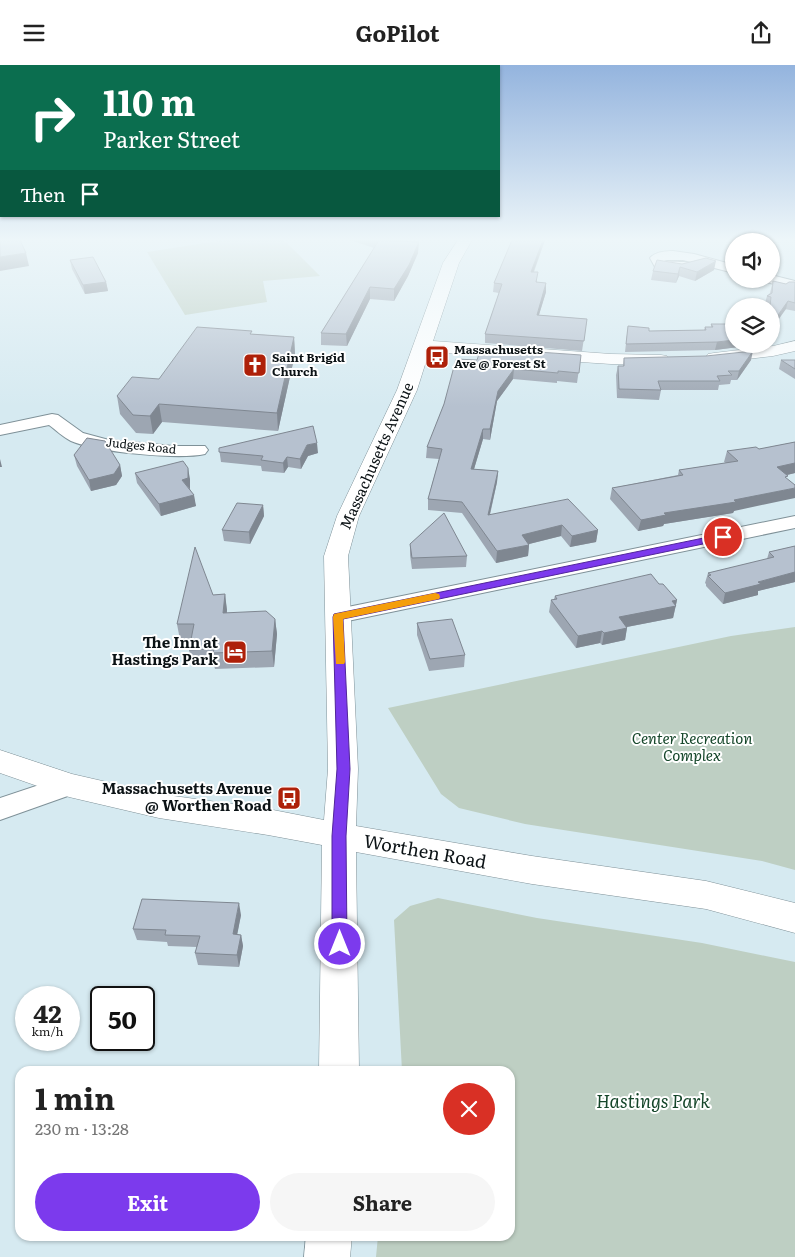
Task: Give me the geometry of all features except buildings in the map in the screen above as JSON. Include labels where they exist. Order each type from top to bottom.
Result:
[{"type":"main road","name":"Massachusetts Avenue","points":[[339,1066],[339,836],[343,769],[336,557],[348,516],[398,411],[440,296]]},
{"type":"main road","points":[[423,346],[611,359],[688,360],[745,355],[795,346]]},
{"type":"main road","name":"Worthen Road","points":[[0,761],[69,785],[159,806],[268,822],[532,870],[706,895],[795,918]]},
{"type":"main road","points":[[327,1257],[329,1241]]},
{"type":"street","name":"Judges Road","points":[[0,430],[52,419],[77,437],[109,445],[173,451],[199,450]]},
{"type":"street","points":[[338,617],[795,522]]},
{"type":"street","points":[[0,809],[69,785]]},
{"type":"green space","points":[[173,296],[266,296],[267,302],[185,315]]},
{"type":"green space","name":"Center Recreation Complex","points":[[795,627],[795,870],[762,861],[525,824],[459,808],[441,794],[388,708],[731,636]]},
{"type":"green space","name":"Hastings Park","points":[[438,898],[537,918],[702,943],[795,962],[795,1257],[376,1257],[378,1241],[515,1241],[515,1066],[402,1066],[394,920],[410,906]]},
{"type":"slow traffic","points":[[340,662],[338,617],[435,597]]},
{"type":"place","name":"Massachusetts Ave @ Forest St","points":[[437,357]]},
{"type":"place","name":"Saint Brigid Church","points":[[255,365]]},
{"type":"place","name":"The Inn at Hastings Park","points":[[235,652]]},
{"type":"place","name":"Massachusetts Avenue @ Worthen Road","points":[[289,798]]},
{"type":"route","points":[[340,944],[339,836],[343,769],[338,617],[723,537]]}]
